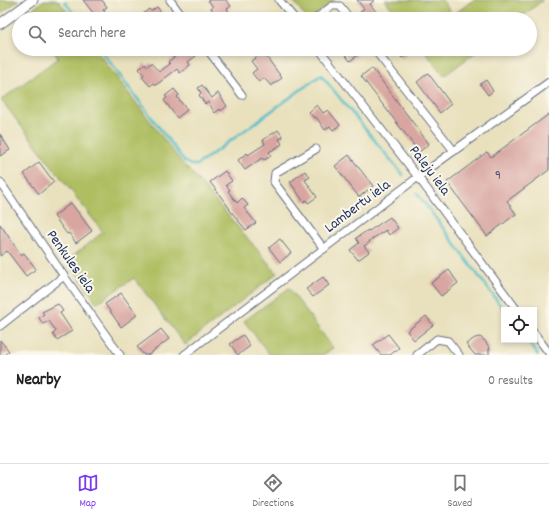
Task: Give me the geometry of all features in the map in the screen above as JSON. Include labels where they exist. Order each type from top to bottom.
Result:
[{"type":"street","points":[[16,12],[33,0]]},
{"type":"street","points":[[170,0],[179,12]]},
{"type":"street","points":[[279,0],[288,12]]},
{"type":"street","points":[[324,12],[332,6],[340,6],[345,12]]},
{"type":"street","points":[[0,24],[12,15]]},
{"type":"street","points":[[212,56],[242,94]]},
{"type":"street","name":"Paleju iela","points":[[324,56],[418,177],[515,307]]},
{"type":"street","points":[[379,56],[454,151]]},
{"type":"street","name":"Lambertu iela","points":[[184,355],[418,177],[549,82]]},
{"type":"street","points":[[316,149],[275,173],[274,182],[324,249]]},
{"type":"street","name":"Penkules iela","points":[[0,182],[120,355]]},
{"type":"street","points":[[0,326],[64,276]]},
{"type":"street","points":[[537,337],[549,354]]},
{"type":"street","points":[[417,355],[437,340],[448,341],[459,355]]},
{"type":"green space","points":[[0,0],[19,0],[0,14]]},
{"type":"green space","points":[[44,0],[58,0],[67,12],[29,12]]},
{"type":"green space","points":[[293,0],[335,0],[319,12],[302,12]]},
{"type":"green space","points":[[385,0],[442,0],[451,12],[394,12]]},
{"type":"green space","points":[[473,0],[543,0],[528,12],[457,12]]},
{"type":"green space","points":[[57,56],[100,56],[182,163],[277,273],[185,345],[134,278],[97,303],[67,261],[103,232],[1,100],[58,58]]},
{"type":"green space","points":[[428,56],[471,56],[444,76]]},
{"type":"green space","points":[[289,288],[333,348],[323,355],[270,355],[244,321]]},
{"type":"building","points":[[83,0],[102,0],[107,7],[103,10],[105,12],[92,12]]},
{"type":"building","points":[[208,0],[226,0],[231,6],[227,9],[229,12],[213,12],[211,8],[213,7]]},
{"type":"building","points":[[357,0],[375,0],[370,4],[376,12],[360,12],[364,9]]},
{"type":"building","points":[[157,7],[161,12],[145,12],[149,9],[151,11]]},
{"type":"building","points":[[175,56],[196,56],[188,62],[190,65],[180,73],[177,69],[156,85],[154,83],[150,86],[142,77],[144,75],[139,69],[145,63],[147,66],[151,63],[159,72],[170,64],[168,62]]},
{"type":"building","points":[[258,56],[266,56],[282,78],[271,86],[264,78],[259,82],[252,73],[257,69],[251,61]]},
{"type":"building","points":[[346,56],[356,56],[350,61]]},
{"type":"building","points":[[372,68],[429,144],[419,152],[361,76]]},
{"type":"building","points":[[428,73],[451,104],[440,113],[417,82]]},
{"type":"building","points":[[486,80],[493,91],[488,95],[480,84]]},
{"type":"building","points":[[202,85],[212,98],[218,93],[227,106],[221,111],[220,109],[215,113],[208,102],[205,104],[199,95],[201,93],[198,88]]},
{"type":"building","points":[[174,89],[179,95],[177,97],[187,110],[177,118],[164,100],[167,98],[165,96]]},
{"type":"building","points":[[317,105],[323,113],[328,110],[340,125],[333,130],[330,126],[325,130],[316,117],[314,118],[309,112]]},
{"type":"building","points":[[549,114],[549,170],[507,201],[516,214],[487,236],[447,182],[487,152],[491,157]]},
{"type":"building","points":[[278,130],[283,137],[279,139],[282,144],[269,152],[271,156],[264,160],[262,158],[245,170],[238,160],[247,153],[248,155],[265,144],[263,140]]},
{"type":"building","points":[[0,134],[10,150],[0,156]]},
{"type":"building","points":[[349,155],[373,186],[359,197],[335,166]]},
{"type":"building","points":[[39,162],[54,182],[39,194],[24,174]]},
{"type":"building","points":[[225,171],[232,181],[226,185],[230,190],[228,191],[237,203],[242,198],[248,205],[244,208],[256,223],[246,230],[210,182]]},
{"type":"building","points":[[305,171],[310,177],[305,180],[317,197],[308,203],[306,200],[304,202],[290,182]]},
{"type":"building","points":[[71,203],[92,231],[76,243],[69,233],[67,234],[54,216]]},
{"type":"building","points":[[390,217],[398,228],[389,235],[386,230],[369,241],[370,242],[364,246],[369,252],[358,260],[350,250],[359,243],[356,238]]},
{"type":"building","points":[[0,224],[21,255],[24,253],[36,269],[26,276],[7,251],[0,256]]},
{"type":"building","points":[[280,239],[291,253],[280,262],[269,248]]},
{"type":"building","points":[[449,270],[458,283],[441,296],[431,283]]},
{"type":"building","points":[[323,277],[329,285],[313,297],[306,289]]},
{"type":"building","points":[[121,293],[137,315],[121,327],[105,304]]},
{"type":"building","points":[[58,304],[63,311],[60,313],[72,331],[57,340],[53,334],[56,331],[49,321],[43,324],[39,318],[44,314],[42,312]]},
{"type":"building","points":[[426,316],[433,325],[414,340],[407,331]]},
{"type":"building","points":[[161,329],[169,339],[148,355],[144,355],[137,347]]},
{"type":"building","points":[[388,334],[399,348],[390,355],[381,355],[373,345]]},
{"type":"building","points":[[243,335],[250,346],[238,355],[230,344]]},
{"type":"building","points":[[480,337],[490,348],[489,355],[475,355],[466,344],[475,338]]},
{"type":"building","points":[[0,340],[9,351],[4,355],[0,355]]},
{"type":"waterway","points":[[65,2],[73,12]]},
{"type":"waterway","points":[[105,56],[185,162],[191,165],[197,165],[321,75],[403,175]]},
{"type":"waterway","points":[[417,193],[502,307]]},
{"type":"waterway","points":[[529,343],[538,355]]}]
